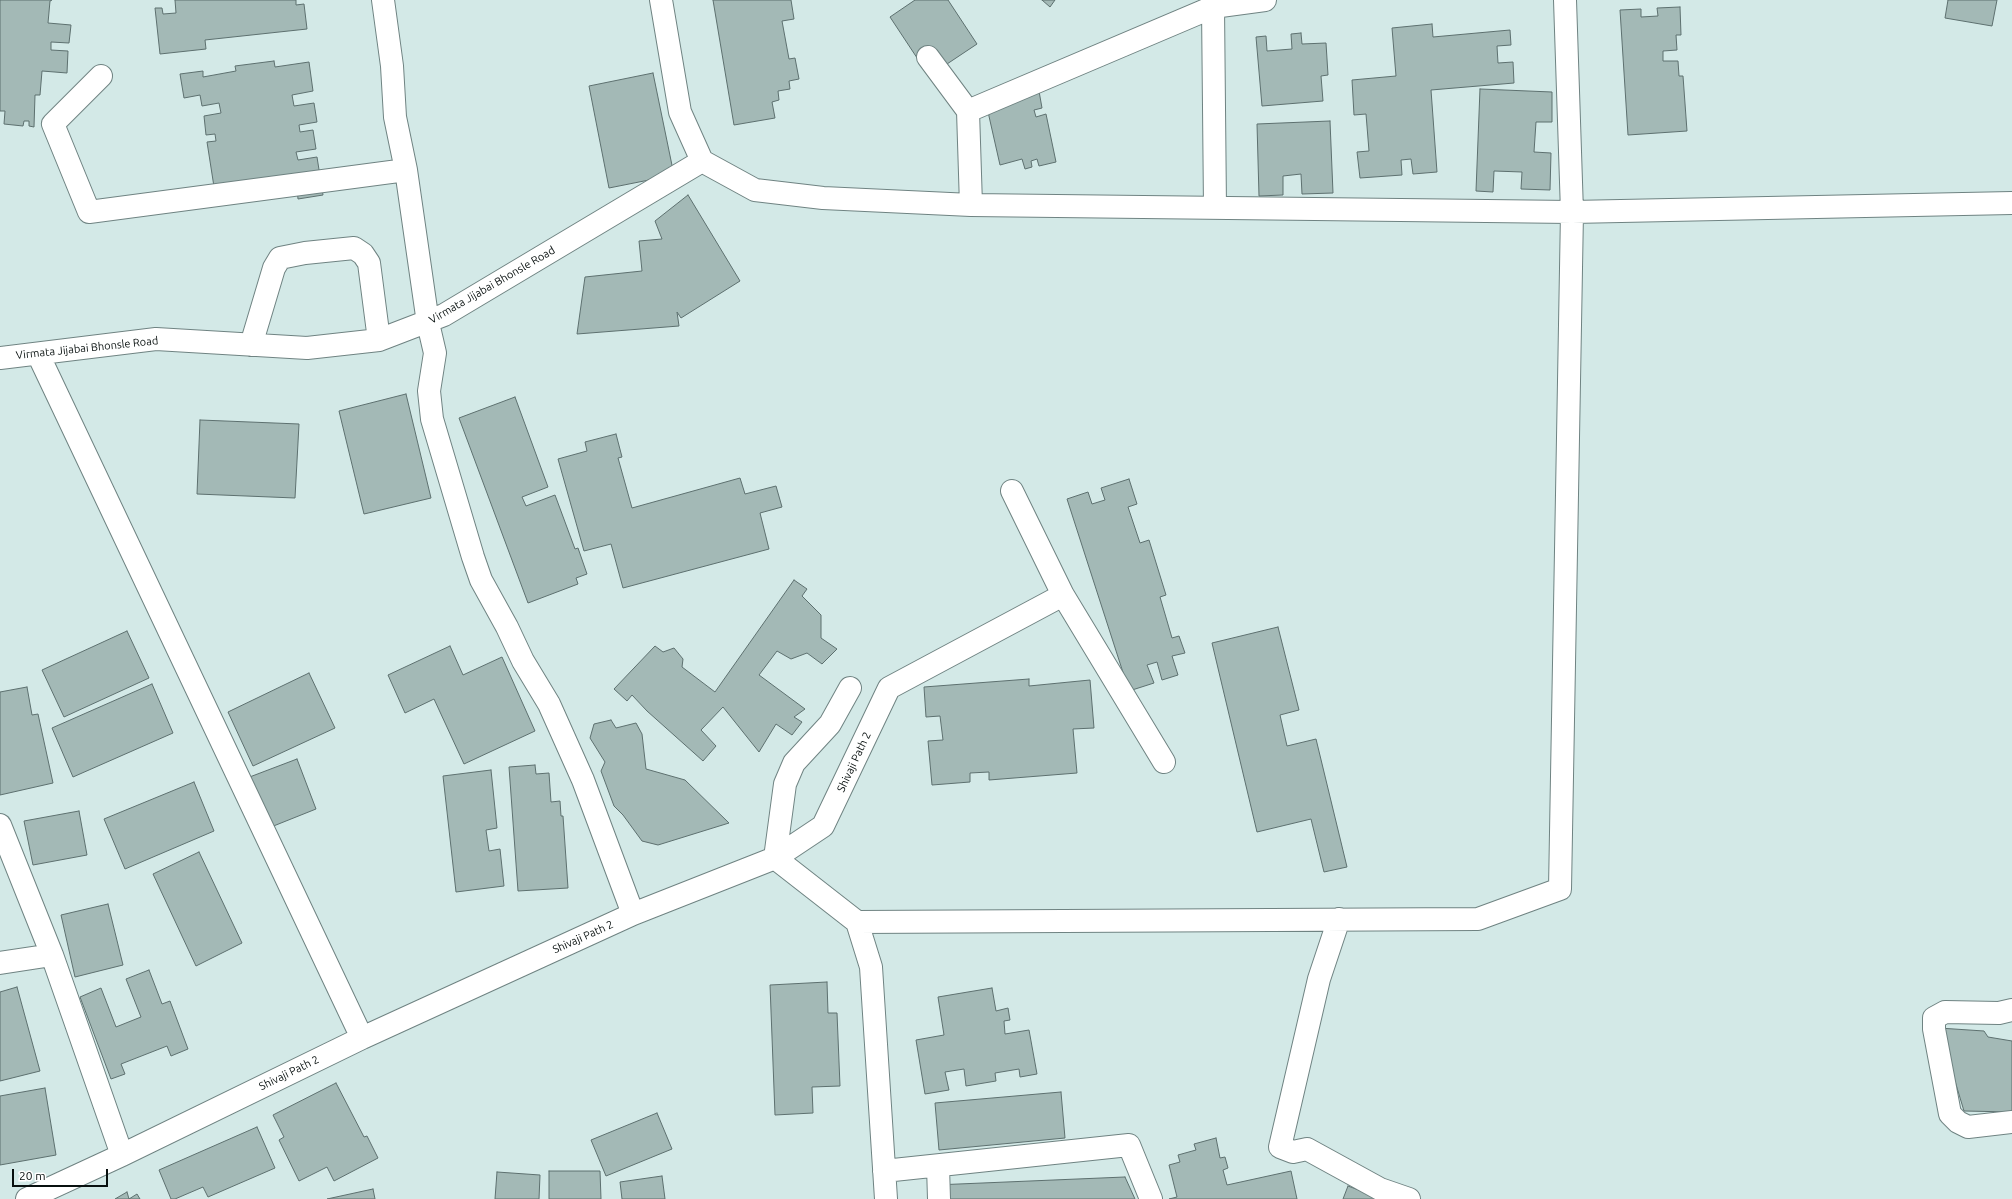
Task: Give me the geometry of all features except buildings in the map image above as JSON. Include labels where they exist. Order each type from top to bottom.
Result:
[{"type":"street","points":[[382,0],[392,66],[395,117],[406,170],[428,323],[435,353],[429,392],[432,419],[481,580],[507,627],[523,662],[549,704],[583,780],[633,914]]},
{"type":"street","points":[[662,0],[680,112],[702,161],[755,190],[823,198],[971,205],[1572,212],[2012,203]]},
{"type":"street","points":[[968,111],[1213,7],[1265,0]]},
{"type":"street","points":[[857,922],[1478,918],[1560,889],[1572,212],[1565,0]]},
{"type":"street","points":[[1213,7],[1215,208]]},
{"type":"street","points":[[928,57],[968,111],[971,205]]},
{"type":"street","points":[[101,76],[53,124],[89,212],[406,170]]},
{"type":"street","name":"Virmata Jijabai Bhonsle Road","points":[[0,358],[156,340],[307,348],[379,340],[428,323],[444,315],[702,161]]},
{"type":"street","points":[[251,345],[274,268],[280,258],[305,252],[354,248],[363,254],[369,263],[379,340]]},
{"type":"street","points":[[38,354],[362,1038]]},
{"type":"street","points":[[1012,491],[1063,595],[1164,762]]},
{"type":"street","name":"Shivaji Path 2","points":[[27,1199],[122,1155],[362,1038],[633,914],[775,858],[823,826],[889,688],[1063,595]]},
{"type":"street","points":[[850,688],[830,724],[794,764],[785,784],[775,858],[857,922],[872,967],[886,1199]]},
{"type":"street","points":[[0,825],[52,956],[122,1155]]},
{"type":"street","points":[[1339,919],[1319,979],[1280,1147],[1293,1152],[1307,1149],[1380,1189],[1409,1199]]},
{"type":"street","points":[[0,963],[52,956]]},
{"type":"street","points":[[2012,1010],[1999,1013],[1945,1012],[1934,1018],[1934,1029],[1950,1114],[1958,1122],[1968,1127],[2012,1122]]},
{"type":"street","points":[[884,1171],[1129,1145],[1151,1199]]},
{"type":"street","points":[[938,1166],[939,1199]]}]
